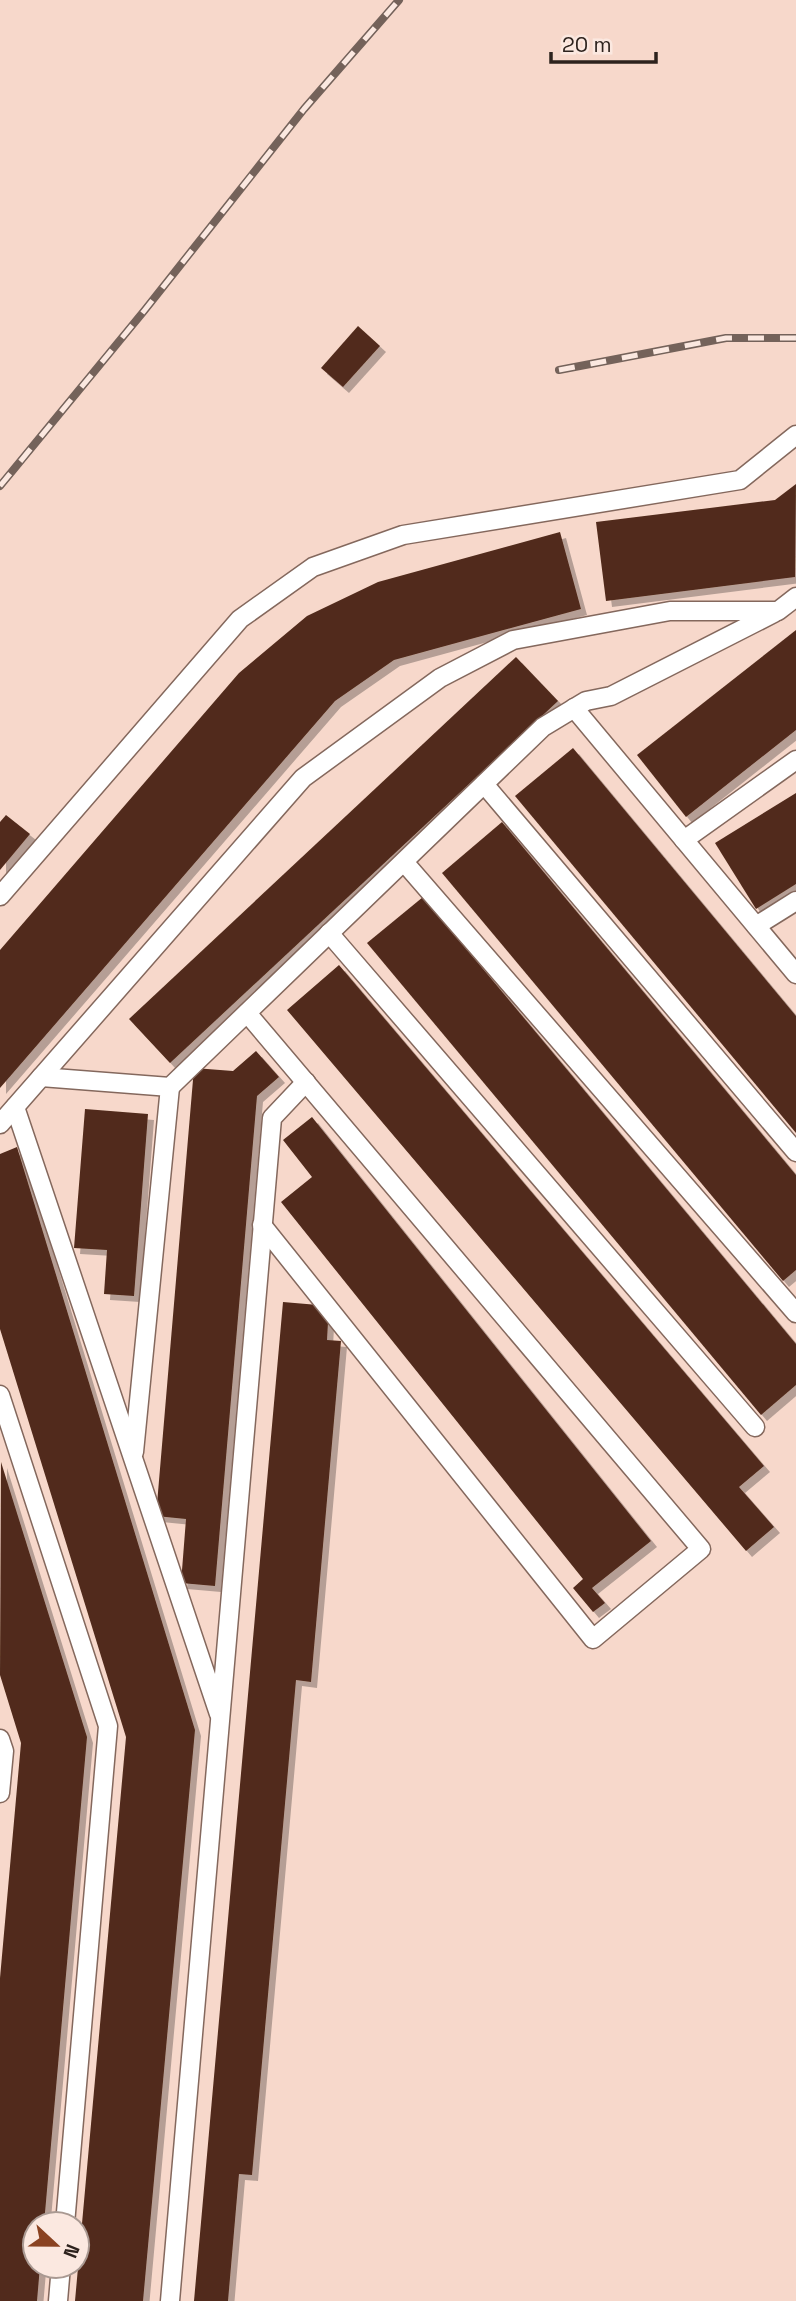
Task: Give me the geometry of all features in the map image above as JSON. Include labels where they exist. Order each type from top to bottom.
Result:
[{"type":"lane","points":[[0,896],[240,620],[313,567],[403,535],[740,480],[796,435]]},
{"type":"lane","points":[[133,1459],[170,1087],[543,727],[586,701],[611,696],[778,611],[796,597]]},
{"type":"lane","points":[[0,1124],[303,778],[440,678],[513,640],[670,611],[778,611]]},
{"type":"lane","points":[[573,708],[796,974]]},
{"type":"lane","points":[[684,840],[796,760]]},
{"type":"lane","points":[[484,784],[796,1152]]},
{"type":"lane","points":[[404,862],[796,1314]]},
{"type":"lane","points":[[756,926],[796,901]]},
{"type":"lane","points":[[329,933],[755,1427]]},
{"type":"lane","points":[[247,1013],[701,1549],[593,1639],[262,1225]]},
{"type":"lane","points":[[41,1077],[170,1087]]},
{"type":"lane","points":[[170,2301],[272,1118],[306,1083]]},
{"type":"lane","points":[[15,1107],[221,1721]]},
{"type":"lane","points":[[0,1395],[108,1726],[66,2210]]},
{"type":"lane","points":[[0,1739],[4,1751],[0,1793]]},
{"type":"lane","points":[[58,2301],[60,2280]]},
{"type":"building","points":[[358,326],[380,346],[343,387],[321,368]]},
{"type":"building","points":[[796,484],[795,577],[606,601],[596,522],[775,500]]},
{"type":"building","points":[[560,532],[581,609],[394,660],[335,701],[0,1088],[0,950],[239,673],[307,616],[378,582]]},
{"type":"building","points":[[796,630],[796,730],[686,817],[637,755]]},
{"type":"building","points":[[516,657],[558,701],[170,1063],[129,1019]]},
{"type":"building","points":[[573,748],[796,1016],[796,1133],[515,796]]},
{"type":"building","points":[[796,793],[796,884],[756,909],[715,843]]},
{"type":"building","points":[[6,815],[30,834],[0,870],[0,822]]},
{"type":"building","points":[[502,822],[796,1175],[796,1270],[783,1281],[442,873]]},
{"type":"building","points":[[423,897],[796,1344],[796,1385],[761,1415],[367,943]]},
{"type":"building","points":[[339,965],[764,1466],[739,1487],[774,1527],[746,1551],[287,1010]]},
{"type":"building","points":[[256,1051],[279,1077],[257,1096],[215,1586],[181,1583],[186,1519],[156,1516],[194,1068],[233,1071]]},
{"type":"building","points":[[85,1109],[148,1114],[134,1296],[104,1294],[107,1250],[74,1248]]},
{"type":"building","points":[[312,1117],[651,1541],[592,1588],[605,1603],[593,1612],[573,1588],[583,1579],[281,1202],[312,1177],[283,1140]]},
{"type":"building","points":[[17,1147],[195,1730],[143,2301],[75,2301],[77,2280],[91,2280],[91,2210],[83,2210],[126,1737],[0,1329],[0,1154]]},
{"type":"building","points":[[283,1302],[318,1305],[328,1322],[327,1340],[341,1341],[311,1682],[296,1680],[252,2175],[239,2174],[228,2301],[194,2301]]},
{"type":"building","points":[[1,1462],[87,1737],[45,2210],[21,2210],[21,2280],[39,2280],[37,2301],[0,2301],[0,1978],[21,1743],[0,1675]]},
{"type":"railway","points":[[0,486],[144,311],[304,109],[399,0]]},
{"type":"railway","points":[[559,370],[726,338],[796,338]]}]
